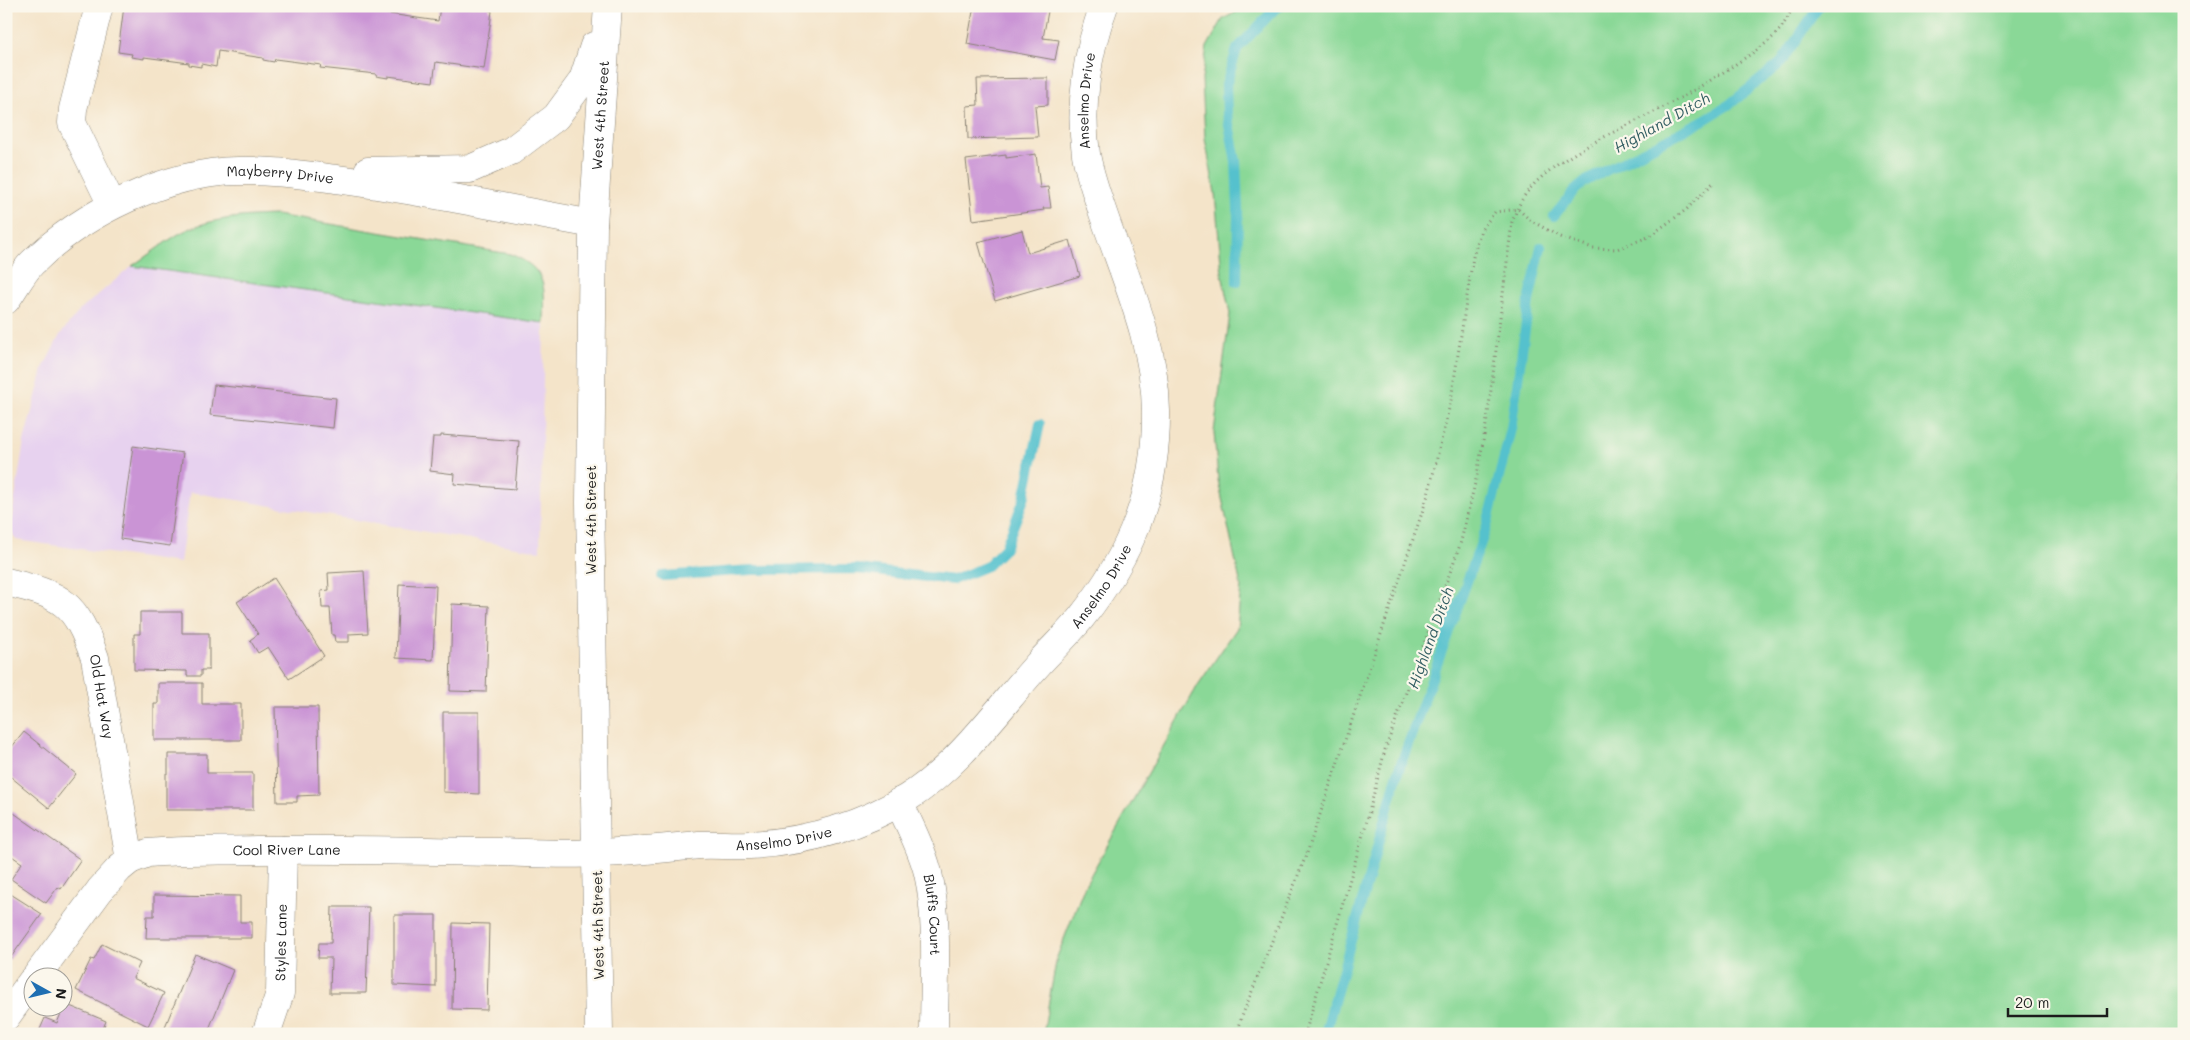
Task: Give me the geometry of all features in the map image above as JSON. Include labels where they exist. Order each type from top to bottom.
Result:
[{"type":"street","points":[[99,6],[73,109],[72,123],[112,205]]},
{"type":"street","points":[[286,173],[470,169],[511,151],[556,117],[583,80],[607,6]]},
{"type":"street","name":"West 4th Street","points":[[599,1034],[590,503],[593,224],[607,6]]},
{"type":"street","name":"Anselmo Drive","points":[[597,854],[705,845],[747,845],[795,841],[836,831],[899,802],[934,778],[962,751],[1079,621],[1107,581],[1129,543],[1147,498],[1155,453],[1156,411],[1154,371],[1144,331],[1094,185],[1086,152],[1085,109],[1088,70],[1104,6]]},
{"type":"street","name":"Mayberry Drive","points":[[6,300],[31,264],[72,228],[112,205],[151,189],[198,176],[238,171],[286,173],[379,185],[593,224]]},
{"type":"street","name":"Old Hat Way","points":[[6,582],[46,592],[61,599],[75,614],[85,629],[95,658],[130,860]]},
{"type":"street","name":"Bluffs Court","points":[[899,802],[925,865],[932,897],[934,1034]]},
{"type":"street","name":"Cool River Lane","points":[[42,968],[100,890],[119,868],[130,860],[148,853],[167,851],[283,850],[597,854]]},
{"type":"street","name":"Styles Lane","points":[[266,1034],[280,993],[283,850]]},
{"type":"street","points":[[6,1017],[22,995]]},
{"type":"path","points":[[1305,1034],[1366,824],[1385,750],[1460,545],[1477,476],[1488,414],[1512,222],[1518,209],[1524,197],[1546,174],[1591,143],[1648,115],[1717,76],[1770,41],[1786,23],[1793,6]]},
{"type":"path","points":[[1236,1034],[1307,853],[1428,495],[1451,400],[1473,257],[1481,230],[1495,212],[1518,209],[1530,220],[1560,237],[1593,248],[1617,249],[1648,237],[1686,210],[1714,182]]},
{"type":"shaded area","points":[[132,266],[544,323],[540,551],[190,492],[180,563],[16,540],[10,529],[24,441],[44,366],[60,335],[80,310]]},
{"type":"green space","points":[[1248,6],[2184,6],[2184,1034],[1043,1034],[1057,957],[1085,885],[1198,685],[1237,628],[1241,586],[1218,480],[1214,432],[1230,314],[1222,274],[1215,193],[1205,138],[1202,79],[1207,47],[1223,19]]},
{"type":"green space","points":[[276,215],[510,254],[531,266],[538,273],[542,281],[544,289],[544,323],[132,266],[188,229],[225,219]]},
{"type":"building","points":[[124,6],[334,6],[438,21],[440,6],[490,6],[489,10],[492,11],[484,69],[436,62],[433,82],[388,76],[388,78],[376,76],[376,74],[320,68],[321,65],[275,59],[274,62],[263,60],[263,58],[218,51],[216,67],[201,64],[201,67],[189,65],[189,63],[131,57],[132,54],[118,52]]},
{"type":"building","points":[[974,6],[1049,6],[1043,38],[1059,40],[1055,60],[967,44]]},
{"type":"building","points":[[1048,78],[1048,105],[1035,106],[1038,137],[968,139],[967,106],[978,105],[977,79]]},
{"type":"building","points":[[1036,154],[1040,188],[1048,187],[1051,208],[973,220],[966,160],[1006,155],[1006,158]]},
{"type":"building","points":[[1022,230],[1028,253],[1070,240],[1080,276],[995,301],[978,242]]},
{"type":"building","points":[[214,385],[336,398],[333,428],[210,415]]},
{"type":"building","points":[[441,435],[519,441],[515,489],[454,484],[455,474],[430,471],[433,437],[441,437]]},
{"type":"building","points":[[133,446],[183,453],[170,546],[120,539]]},
{"type":"building","points":[[364,571],[368,633],[349,634],[349,642],[335,642],[334,635],[332,635],[330,608],[322,608],[321,591],[329,590],[328,573]]},
{"type":"building","points":[[274,578],[324,656],[289,679],[268,647],[258,653],[250,640],[258,634],[237,602]]},
{"type":"building","points":[[399,584],[436,586],[433,660],[396,658]]},
{"type":"building","points":[[452,604],[489,606],[486,692],[450,691]]},
{"type":"building","points":[[140,612],[182,612],[182,633],[209,633],[209,670],[201,670],[201,676],[187,676],[187,671],[134,670],[134,634],[140,634]]},
{"type":"building","points":[[158,683],[202,683],[202,704],[241,704],[241,740],[154,740],[154,704],[158,704]]},
{"type":"building","points":[[275,707],[318,707],[319,795],[297,796],[297,802],[277,802]]},
{"type":"building","points":[[443,712],[479,712],[479,794],[443,792]]},
{"type":"building","points":[[24,732],[76,774],[49,808],[6,773],[6,754]]},
{"type":"building","points":[[168,754],[207,754],[207,773],[253,773],[253,810],[166,810]]},
{"type":"building","points":[[11,811],[81,860],[61,889],[58,887],[46,903],[11,879],[22,863],[6,852],[6,817]]},
{"type":"building","points":[[6,891],[42,914],[9,960],[6,958]]},
{"type":"building","points":[[154,895],[240,896],[240,922],[252,922],[252,938],[146,938],[147,916],[154,916]]},
{"type":"building","points":[[332,907],[369,907],[366,993],[330,993],[331,958],[318,958],[319,943],[331,943]]},
{"type":"building","points":[[394,915],[436,915],[436,987],[394,985]]},
{"type":"building","points":[[453,923],[489,924],[487,1010],[452,1009]]},
{"type":"building","points":[[102,944],[140,963],[133,978],[164,993],[148,1026],[76,990],[91,959],[94,960]]},
{"type":"building","points":[[195,954],[233,970],[207,1034],[162,1034]]},
{"type":"building","points":[[72,1007],[106,1021],[101,1034],[38,1034],[45,1018],[57,1023],[59,1018],[72,1018]]},
{"type":"waterway","points":[[1237,282],[1238,209],[1236,161],[1227,114],[1226,85],[1237,49],[1274,10],[1281,6]]},
{"type":"waterway","name":"Highland Ditch","points":[[1554,216],[1574,191],[1586,181],[1704,120],[1730,104],[1781,63],[1819,6]]},
{"type":"waterway","name":"Highland Ditch","points":[[1325,1034],[1398,772],[1486,529],[1511,429],[1529,301],[1541,247]]},
{"type":"waterway","points":[[662,576],[752,570],[857,569],[953,580],[987,566],[1005,548],[1024,499],[1040,424]]}]
